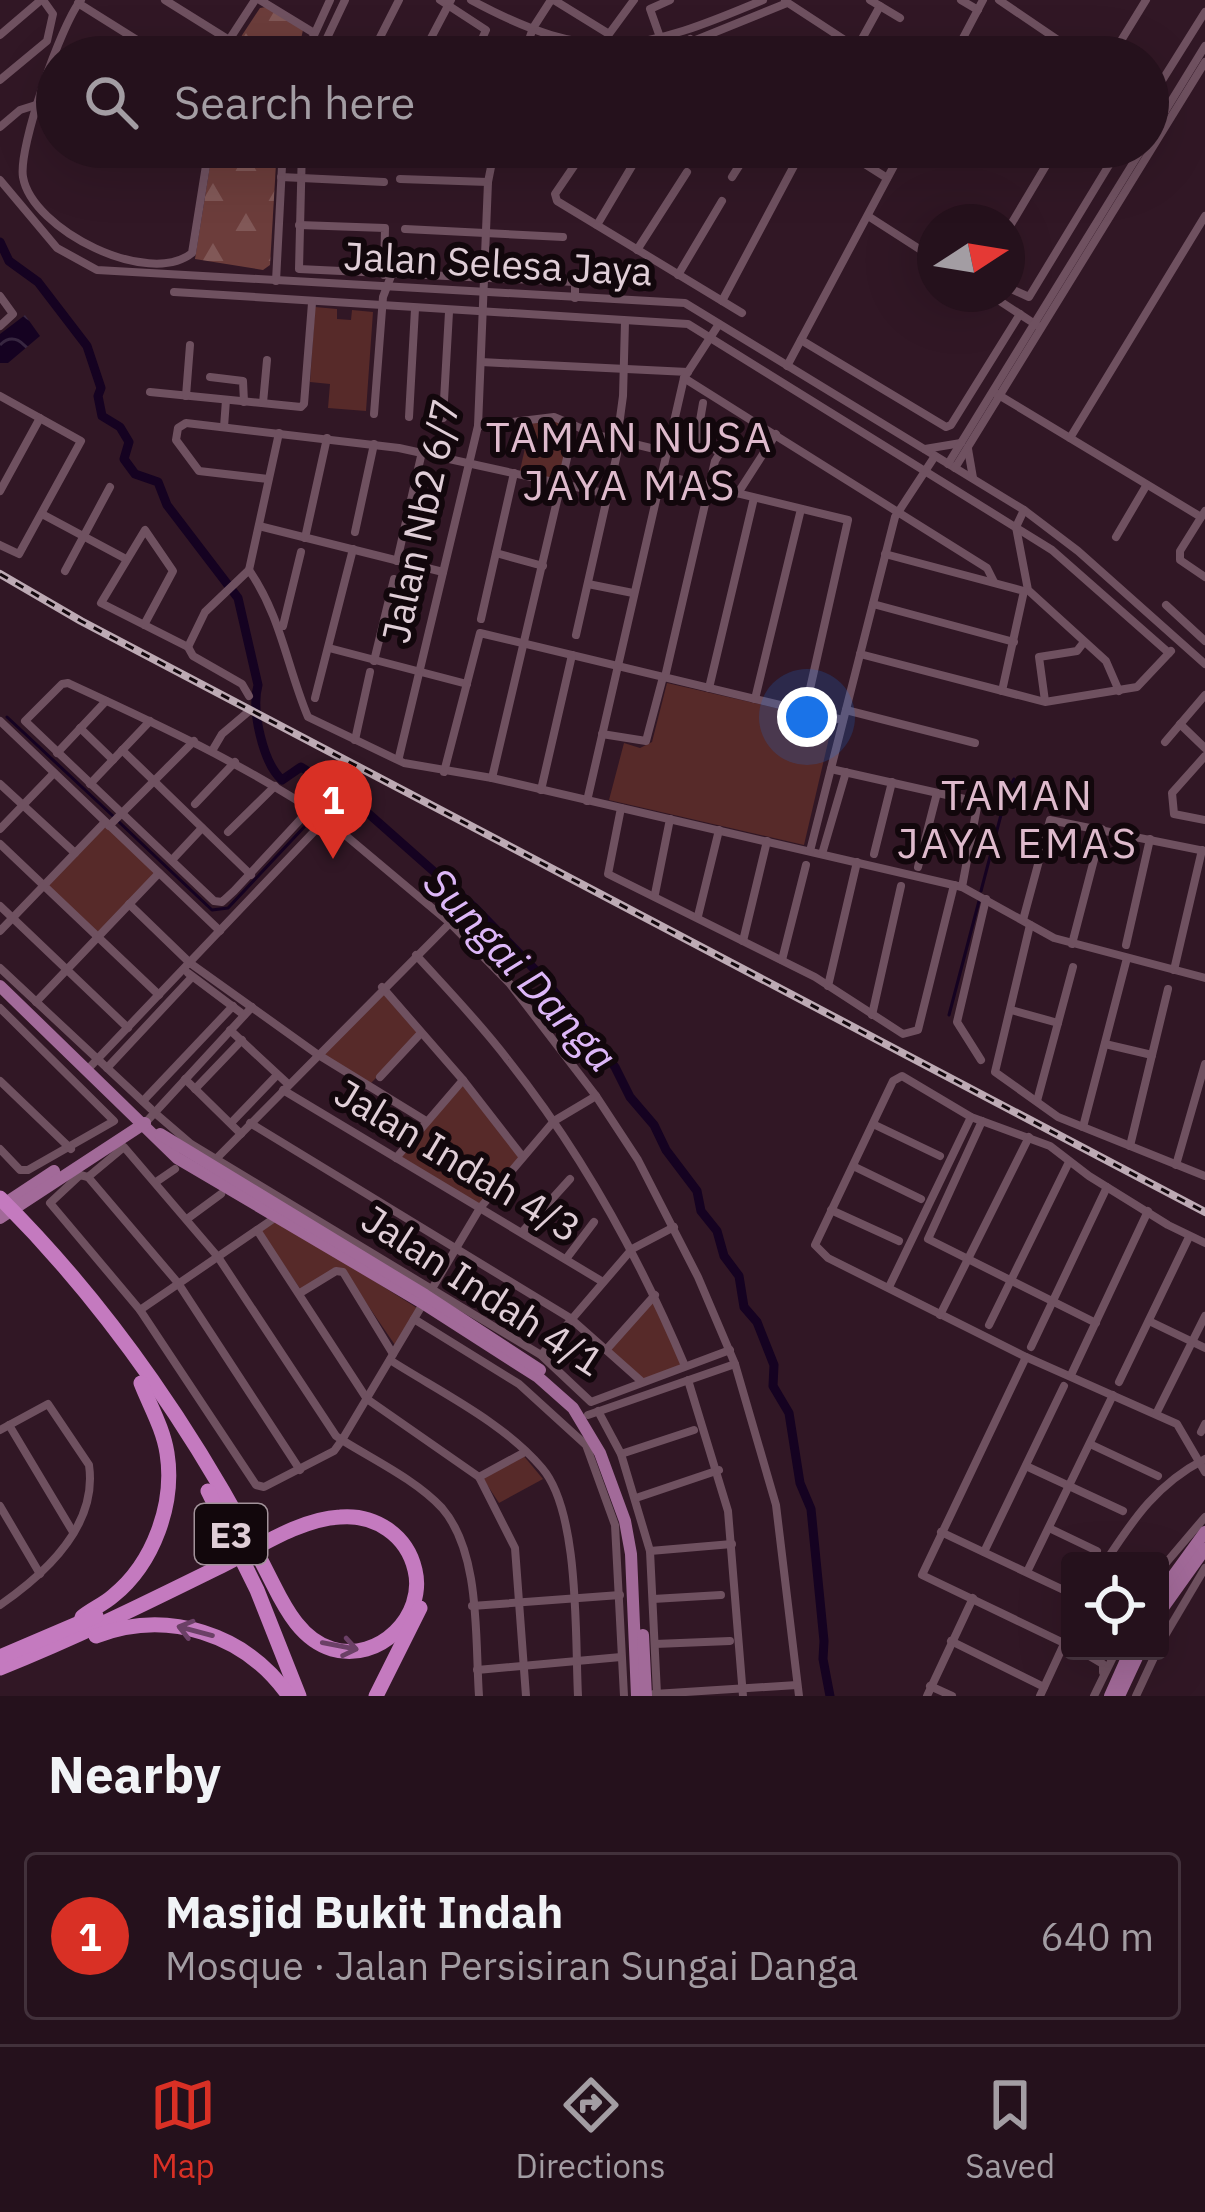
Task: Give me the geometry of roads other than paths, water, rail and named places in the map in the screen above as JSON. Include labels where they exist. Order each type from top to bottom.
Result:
[{"type":"highway","name":"E3","points":[[0,1209],[63,1281],[141,1383],[196,1470],[236,1544],[299,1696]]},
{"type":"highway","name":"E3","points":[[0,1209],[58,1261],[122,1341],[191,1442],[242,1530],[309,1696]]},
{"type":"highway","points":[[70,1626],[129,1580],[148,1554],[162,1520],[168,1493],[166,1453],[141,1383]]},
{"type":"highway","points":[[0,1672],[341,1507],[382,1514],[409,1539],[419,1559],[422,1600],[416,1620],[376,1696]]},
{"type":"highway","points":[[242,1530],[298,1627],[333,1649],[373,1648],[394,1634],[408,1615],[417,1588],[415,1570],[397,1536],[379,1523],[364,1517],[325,1518],[275,1535]]},
{"type":"highway","points":[[0,1657],[213,1565]]},
{"type":"highway","points":[[0,1672],[105,1632],[156,1624],[184,1626],[248,1653],[289,1696]]},
{"type":"main road","points":[[0,986],[93,1065],[118,1098],[145,1115],[167,1141],[213,1162],[525,1358],[593,1413],[638,1546],[637,1596]]},
{"type":"main road","points":[[0,1209],[145,1115]]},
{"type":"main road","points":[[145,1115],[177,1158],[275,1217],[425,1295],[573,1408],[600,1453],[625,1521],[645,1693]]},
{"type":"main road","points":[[1169,1582],[1205,1532]]},
{"type":"main road","points":[[1169,1599],[1205,1549]]},
{"type":"main road","points":[[1123,1695],[1129,1660]]},
{"type":"main road","points":[[1123,1695],[1137,1660]]},
{"type":"street","points":[[0,35],[42,0],[53,14],[48,36]]},
{"type":"street","points":[[166,0],[223,36]]},
{"type":"street","points":[[232,36],[258,0],[314,33]]},
{"type":"street","points":[[313,36],[330,0]]},
{"type":"street","points":[[328,36],[345,0]]},
{"type":"street","points":[[381,36],[399,0]]},
{"type":"street","points":[[471,0],[560,36]]},
{"type":"street","points":[[530,36],[552,0],[609,34],[634,0]]},
{"type":"street","points":[[660,36],[650,9],[670,0]]},
{"type":"street","points":[[692,36],[764,0]]},
{"type":"street","points":[[961,0],[977,10]]},
{"type":"street","points":[[963,36],[983,0]]},
{"type":"street","points":[[999,0],[1052,36]]},
{"type":"street","points":[[1125,36],[1146,0]]},
{"type":"street","points":[[693,36],[785,1],[832,36]]},
{"type":"street","points":[[60,36],[79,2],[132,36]]},
{"type":"street","points":[[431,36],[446,2],[486,30],[483,36]]},
{"type":"street","points":[[862,36],[875,3],[900,18]]},
{"type":"street","points":[[1169,70],[1205,13]]},
{"type":"street","points":[[0,80],[36,50]]},
{"type":"street","points":[[1169,107],[1204,54]]},
{"type":"street","points":[[1169,111],[1204,54]]},
{"type":"street","points":[[0,127],[36,102]]},
{"type":"street","points":[[36,116],[22,161],[30,194],[55,224],[108,257],[169,262],[184,260],[192,253],[205,168]]},
{"type":"street","points":[[276,281],[282,168]]},
{"type":"street","points":[[301,168],[298,269],[575,282],[574,298]]},
{"type":"street","name":"Jalan Nb2 6/7","points":[[398,758],[478,426],[491,168]]},
{"type":"street","points":[[572,168],[555,194],[557,201],[742,313]]},
{"type":"street","points":[[597,225],[631,168]]},
{"type":"street","points":[[732,178],[738,168]]},
{"type":"street","points":[[722,302],[793,168]]},
{"type":"street","points":[[872,168],[888,178]]},
{"type":"street","points":[[787,367],[893,168]]},
{"type":"street","points":[[1023,204],[1045,168]]},
{"type":"street","points":[[1025,295],[1029,297],[1107,168]]},
{"type":"street","points":[[1038,326],[1131,168]]},
{"type":"street","points":[[952,466],[1134,168]]},
{"type":"street","points":[[637,250],[687,172]]},
{"type":"street","points":[[281,177],[384,182]]},
{"type":"street","points":[[400,179],[488,182]]},
{"type":"street","name":"Jalan Selesa Jaya","points":[[0,180],[58,248],[97,270],[685,303],[1024,510],[1078,551],[1205,664]]},
{"type":"street","points":[[678,274],[722,201]]},
{"type":"street","points":[[868,216],[917,247]]},
{"type":"street","points":[[1070,438],[1205,217]]},
{"type":"street","points":[[299,225],[385,228],[387,289],[374,414]]},
{"type":"street","points":[[405,230],[563,237]]},
{"type":"street","points":[[174,292],[688,324],[1052,550],[1169,653]]},
{"type":"street","points":[[0,296],[13,314],[0,326]]},
{"type":"street","points":[[150,392],[296,407],[304,404],[312,303]]},
{"type":"street","points":[[409,417],[416,309]]},
{"type":"street","points":[[443,418],[449,311]]},
{"type":"street","points":[[1016,312],[1038,326]]},
{"type":"street","points":[[801,340],[946,427],[1019,314]]},
{"type":"street","points":[[617,440],[625,321]]},
{"type":"street","points":[[587,801],[686,375],[719,324]]},
{"type":"street","points":[[186,396],[190,345]]},
{"type":"street","points":[[263,403],[267,360]]},
{"type":"street","points":[[481,362],[686,375],[988,568],[994,582]]},
{"type":"street","points":[[210,377],[243,381],[244,401]]},
{"type":"street","points":[[996,394],[1146,486],[1203,514],[1180,551],[1184,564],[1205,577]]},
{"type":"street","points":[[0,396],[81,441],[20,554],[0,545]]},
{"type":"street","points":[[224,427],[226,400]]},
{"type":"street","points":[[704,404],[697,438],[720,453]]},
{"type":"street","points":[[478,426],[554,417],[667,452]]},
{"type":"street","points":[[0,491],[40,418]]},
{"type":"street","points":[[268,479],[199,472],[176,440],[178,428],[186,423],[374,444],[608,494]]},
{"type":"street","points":[[602,734],[646,741],[709,487],[734,429]]},
{"type":"street","points":[[249,696],[242,684],[193,656],[188,639],[210,607],[246,573],[279,434]]},
{"type":"street","points":[[738,494],[776,434]]},
{"type":"street","points":[[305,538],[327,438]]},
{"type":"street","points":[[492,778],[572,441]]},
{"type":"street","points":[[355,532],[374,444]]},
{"type":"street","points":[[924,449],[965,445]]},
{"type":"street","points":[[965,445],[973,478]]},
{"type":"street","points":[[398,560],[422,452]]},
{"type":"street","points":[[576,635],[617,454]]},
{"type":"street","points":[[810,851],[885,554],[899,510],[934,456]]},
{"type":"street","points":[[481,619],[514,473]]},
{"type":"street","points":[[662,475],[848,520],[805,711]]},
{"type":"street","points":[[1116,537],[1146,486]]},
{"type":"street","points":[[65,572],[110,487]]},
{"type":"street","points":[[709,688],[754,498]]},
{"type":"street","points":[[755,699],[801,509]]},
{"type":"street","points":[[1024,510],[1016,526],[1028,590],[1109,664],[1120,692]]},
{"type":"street","points":[[41,514],[126,559]]},
{"type":"street","points":[[259,526],[443,572]]},
{"type":"street","points":[[144,625],[173,571],[145,530],[100,603],[144,625],[188,647]]},
{"type":"street","points":[[315,698],[353,550]]},
{"type":"street","points":[[282,630],[301,552]]},
{"type":"street","points":[[496,553],[543,566]]},
{"type":"street","points":[[885,554],[1024,591],[1002,691]]},
{"type":"street","points":[[246,573],[267,596],[282,630],[308,717],[404,763],[492,778],[958,886],[1072,944],[1205,978]]},
{"type":"street","points":[[374,661],[394,578]]},
{"type":"street","points":[[588,584],[633,593]]},
{"type":"street","points":[[873,604],[1014,642]]},
{"type":"street","points":[[1166,605],[1205,641]]},
{"type":"street","points":[[444,772],[480,633],[805,711],[975,743]]},
{"type":"street","points":[[1040,701],[1039,657],[1077,651],[1084,642]]},
{"type":"street","points":[[860,654],[1040,701],[1139,686],[1180,642]]},
{"type":"street","points":[[329,648],[467,684]]},
{"type":"street","points":[[541,790],[572,655]]},
{"type":"street","points":[[355,740],[370,672]]},
{"type":"street","points":[[311,808],[251,875],[227,898],[214,901],[25,721],[64,683],[235,762],[311,808],[326,819],[450,923],[510,984],[596,1096],[638,1160],[730,1349],[776,1504],[798,1690],[645,1693],[655,1644],[586,1445],[519,1384],[414,1319]]},
{"type":"street","points":[[1165,742],[1205,695]]},
{"type":"street","points":[[57,753],[106,701]]},
{"type":"street","points":[[212,751],[248,712]]},
{"type":"street","points":[[0,721],[220,931]]},
{"type":"street","points":[[90,784],[150,721]]},
{"type":"street","points":[[1180,724],[1205,752],[1172,793],[1174,814],[1205,820]]},
{"type":"street","points":[[80,728],[112,760]]},
{"type":"street","points":[[0,931],[194,740]]},
{"type":"street","points":[[122,750],[251,875]]},
{"type":"street","points":[[195,804],[235,762]]},
{"type":"street","points":[[621,808],[608,874],[782,960],[903,1034],[918,1030],[978,802],[831,769]]},
{"type":"street","points":[[822,854],[845,772]]},
{"type":"street","points":[[0,829],[54,773]]},
{"type":"street","points":[[874,854],[892,782]]},
{"type":"street","points":[[0,784],[75,853]]},
{"type":"street","points":[[228,832],[275,786]]},
{"type":"street","points":[[919,867],[937,793]]},
{"type":"street","points":[[106,1068],[220,931],[326,819]]},
{"type":"street","points":[[655,895],[670,819]]},
{"type":"street","points":[[1174,970],[1204,850],[1051,820],[995,1072],[1058,1117],[1205,1176]]},
{"type":"street","points":[[172,860],[202,828]]},
{"type":"street","points":[[698,917],[719,830]]},
{"type":"street","points":[[1072,944],[1102,830]]},
{"type":"street","points":[[1126,945],[1150,839]]},
{"type":"street","points":[[743,941],[767,841]]},
{"type":"street","points":[[0,844],[159,995]]},
{"type":"street","points":[[828,986],[857,862]]},
{"type":"street","points":[[782,960],[806,865]]},
{"type":"street","points":[[36,1002],[159,873]]},
{"type":"street","points":[[872,1015],[901,886]]},
{"type":"street","points":[[981,1060],[957,1022],[986,899]]},
{"type":"street","points":[[129,904],[188,970],[232,1006],[248,1011]]},
{"type":"street","points":[[0,906],[128,1028]]},
{"type":"street","points":[[213,1162],[450,923]]},
{"type":"street","points":[[416,955],[507,1058],[554,1121],[632,1249],[685,1366]]},
{"type":"street","points":[[1083,1127],[1127,958]]},
{"type":"street","points":[[1037,1101],[1073,967]]},
{"type":"street","points":[[0,968],[93,1065],[106,1068],[145,1115]]},
{"type":"street","points":[[93,1065],[188,970]]},
{"type":"street","points":[[188,970],[426,1121]]},
{"type":"street","points":[[382,987],[523,1156]]},
{"type":"street","points":[[1130,1146],[1168,989]]},
{"type":"street","points":[[145,1115],[185,1058],[232,1006]]},
{"type":"street","points":[[0,1008],[115,1120],[28,1170],[20,1170],[0,1149]]},
{"type":"street","points":[[1011,1010],[1058,1023]]},
{"type":"street","points":[[145,1115],[248,1011]]},
{"type":"street","points":[[140,1015],[148,1023]]},
{"type":"street","name":"Jalan Indah 4/3","points":[[230,1030],[285,1087],[603,1282]]},
{"type":"street","points":[[380,1077],[421,1033]]},
{"type":"street","points":[[195,1089],[242,1040]]},
{"type":"street","points":[[1105,1043],[1152,1055]]},
{"type":"street","points":[[185,1058],[196,1067]]},
{"type":"street","points":[[1176,1165],[1205,1066]]},
{"type":"street","points":[[231,1123],[277,1075]]},
{"type":"street","points":[[1205,1243],[1029,1137],[971,1117],[902,1076],[893,1081],[815,1245],[819,1252],[940,1315],[1177,1424],[1205,1472]]},
{"type":"street","points":[[184,1078],[241,1134]]},
{"type":"street","points":[[396,1158],[463,1080]]},
{"type":"street","points":[[0,1081],[71,1149]]},
{"type":"street","points":[[300,1470],[178,1283],[88,1177],[80,1175],[52,1201],[52,1207],[140,1310],[261,1488],[300,1470],[334,1451],[480,1208],[554,1121],[596,1096]]},
{"type":"street","points":[[889,1287],[971,1117]]},
{"type":"street","points":[[982,1120],[928,1239],[1096,1323]]},
{"type":"street","points":[[250,1124],[570,1318],[641,1381]]},
{"type":"street","points":[[873,1124],[940,1156]]},
{"type":"street","points":[[940,1315],[1029,1137]]},
{"type":"street","points":[[88,1177],[124,1147],[218,1257],[342,1440],[440,1506],[468,1554],[479,1696]]},
{"type":"street","points":[[989,1325],[1069,1162]]},
{"type":"street","points":[[853,1166],[921,1199]]},
{"type":"street","points":[[156,1182],[175,1169]]},
{"type":"street","points":[[523,1232],[570,1179]]},
{"type":"street","points":[[1031,1347],[1107,1187]]},
{"type":"street","points":[[187,1219],[221,1194]]},
{"type":"street","points":[[831,1210],[898,1241]]},
{"type":"street","points":[[1071,1375],[1148,1211]]},
{"type":"street","points":[[140,1310],[275,1217]]},
{"type":"street","points":[[566,1259],[594,1222]]},
{"type":"street","points":[[541,1355],[632,1249],[674,1228]]},
{"type":"street","points":[[257,1230],[367,1399],[479,1477],[515,1548],[526,1696]]},
{"type":"street","points":[[1119,1382],[1189,1236]]},
{"type":"street","points":[[300,1293],[336,1270],[345,1274],[391,1357],[491,1425],[544,1469],[568,1535],[578,1696]]},
{"type":"street","name":"Jalan Indah 4/1","points":[[425,1295],[541,1355],[591,1402],[730,1349]]},
{"type":"street","points":[[606,1350],[655,1295]]},
{"type":"street","points":[[1156,1414],[1205,1316]]},
{"type":"street","points":[[1149,1322],[1205,1348]]},
{"type":"street","points":[[1026,1357],[922,1575],[1061,1641]]},
{"type":"street","points":[[624,1696],[621,1657],[650,1551],[621,1454],[593,1413],[735,1364]]},
{"type":"street","points":[[688,1380],[718,1470],[733,1544],[742,1692]]},
{"type":"street","points":[[984,1552],[1064,1386]]},
{"type":"street","points":[[1027,1572],[1114,1395]]},
{"type":"street","points":[[2,1601],[59,1556],[74,1533],[89,1488],[88,1465],[44,1404],[4,1428],[74,1533]]},
{"type":"street","points":[[621,1454],[694,1430]]},
{"type":"street","points":[[1090,1444],[1158,1476]]},
{"type":"street","points":[[479,1477],[525,1452]]},
{"type":"street","points":[[1112,1552],[1162,1484],[1202,1460]]},
{"type":"street","points":[[1026,1466],[1123,1511]]},
{"type":"street","points":[[636,1498],[718,1470]]},
{"type":"street","points":[[0,1506],[40,1574]]},
{"type":"street","points":[[1169,1559],[1205,1517]]},
{"type":"street","points":[[1048,1528],[1096,1551]]},
{"type":"street","points":[[940,1532],[1061,1589]]},
{"type":"street","points":[[650,1551],[733,1544]]},
{"type":"street","points":[[1169,1629],[1205,1568]]},
{"type":"street","points":[[472,1606],[721,1595]]},
{"type":"street","points":[[952,1696],[929,1691],[973,1598]]},
{"type":"street","points":[[655,1644],[730,1641]]},
{"type":"street","points":[[951,1641],[1042,1692],[1061,1656]]},
{"type":"street","points":[[477,1670],[621,1657]]},
{"type":"street","points":[[1097,1660],[1104,1669],[1102,1680]]},
{"type":"street","points":[[1094,1696],[1111,1660]]},
{"type":"street","points":[[1123,1695],[1149,1660]]},
{"type":"water","points":[[25,315],[40,336],[8,363],[0,363],[0,334]]},
{"type":"waterway","name":"Sungai Danga","points":[[0,242],[9,261],[38,282],[87,346],[101,388],[102,416],[120,427],[129,442],[124,459],[135,474],[158,482],[167,505],[238,598],[258,685],[260,736],[275,772],[282,780],[301,767],[352,799],[474,907],[544,979],[615,1067],[630,1097],[697,1191],[701,1211],[717,1231],[724,1256],[739,1276],[744,1307],[757,1322],[774,1365],[773,1386],[789,1413],[800,1483],[811,1509],[830,1696]]},
{"type":"waterway","points":[[7,717],[113,816]]},
{"type":"waterway","points":[[981,891],[1014,779]]},
{"type":"waterway","points":[[119,822],[212,910],[228,908],[338,791]]},
{"type":"waterway","points":[[949,1015],[979,901]]},
{"type":"railway","points":[[0,574],[81,621],[1205,1212]]},
{"type":"place","name":"Masjid Bukit Indah","points":[[333,859]]},
{"type":"district","name":"TAMAN NUSA JAYA MAS","points":[[630,460]]},
{"type":"district","name":"TAMAN JAYA EMAS","points":[[1018,818]]}]
